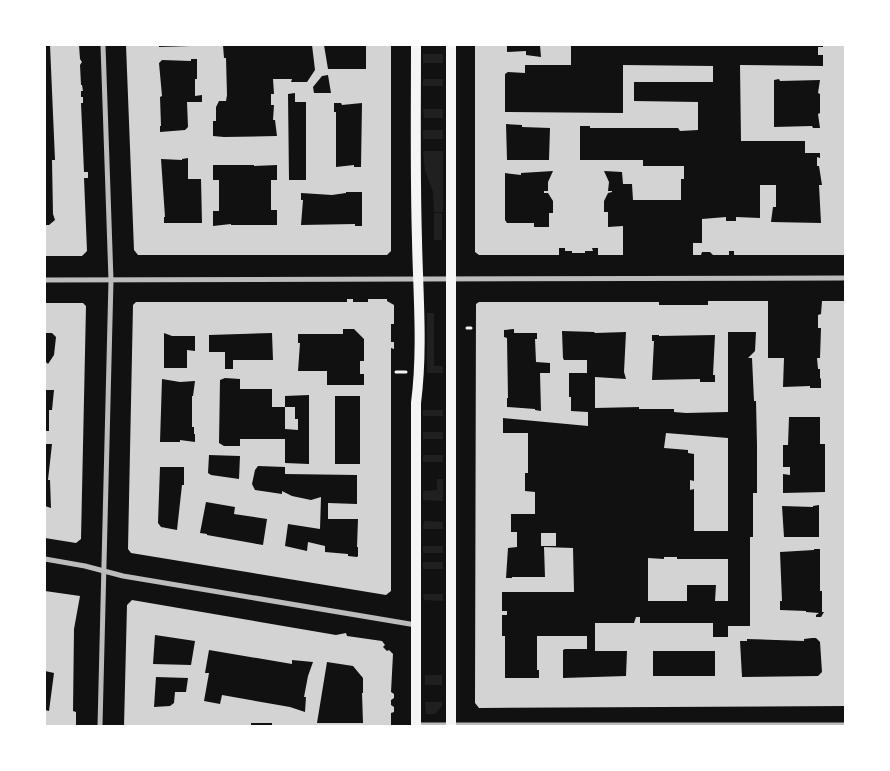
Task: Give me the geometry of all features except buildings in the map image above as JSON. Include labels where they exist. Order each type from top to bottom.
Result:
[{"type":"main road","points":[[416,45],[419,368],[416,403],[416,726]]},
{"type":"main road","points":[[451,45],[451,726]]},
{"type":"street","points":[[100,726],[111,280],[103,45]]},
{"type":"street","points":[[45,280],[845,278]]},
{"type":"street","points":[[45,559],[123,576],[416,625]]},
{"type":"street","points":[[416,726],[845,725]]},
{"type":"path","points":[[396,372],[407,372]]},
{"type":"shaded area","points":[[423,54],[443,54],[443,63],[423,63]]},
{"type":"shaded area","points":[[423,79],[443,79],[443,86],[423,86]]},
{"type":"shaded area","points":[[423,109],[443,109],[443,118],[424,118]]},
{"type":"shaded area","points":[[423,130],[443,130],[443,139],[423,139]]},
{"type":"shaded area","points":[[423,151],[443,151],[443,212],[434,212],[433,192],[425,171]]},
{"type":"shaded area","points":[[434,213],[442,213],[442,240],[434,240]]},
{"type":"shaded area","points":[[427,313],[434,313],[434,366],[443,366],[443,373],[427,373]]},
{"type":"shaded area","points":[[423,410],[443,410],[443,416],[423,416]]},
{"type":"shaded area","points":[[423,432],[443,432],[443,439],[423,439]]},
{"type":"shaded area","points":[[423,455],[443,455],[443,462],[423,462]]},
{"type":"shaded area","points":[[437,479],[443,479],[443,501],[423,500],[423,491],[437,490]]},
{"type":"shaded area","points":[[424,521],[443,522],[443,529],[423,529]]},
{"type":"shaded area","points":[[423,546],[443,546],[443,553],[423,553]]},
{"type":"shaded area","points":[[423,562],[443,562],[443,569],[423,569]]},
{"type":"shaded area","points":[[423,594],[443,594],[443,601],[424,600]]},
{"type":"shaded area","points":[[425,675],[442,675],[442,685],[425,685]]},
{"type":"shaded area","points":[[425,702],[442,702],[442,706],[435,714],[426,714]]}]
